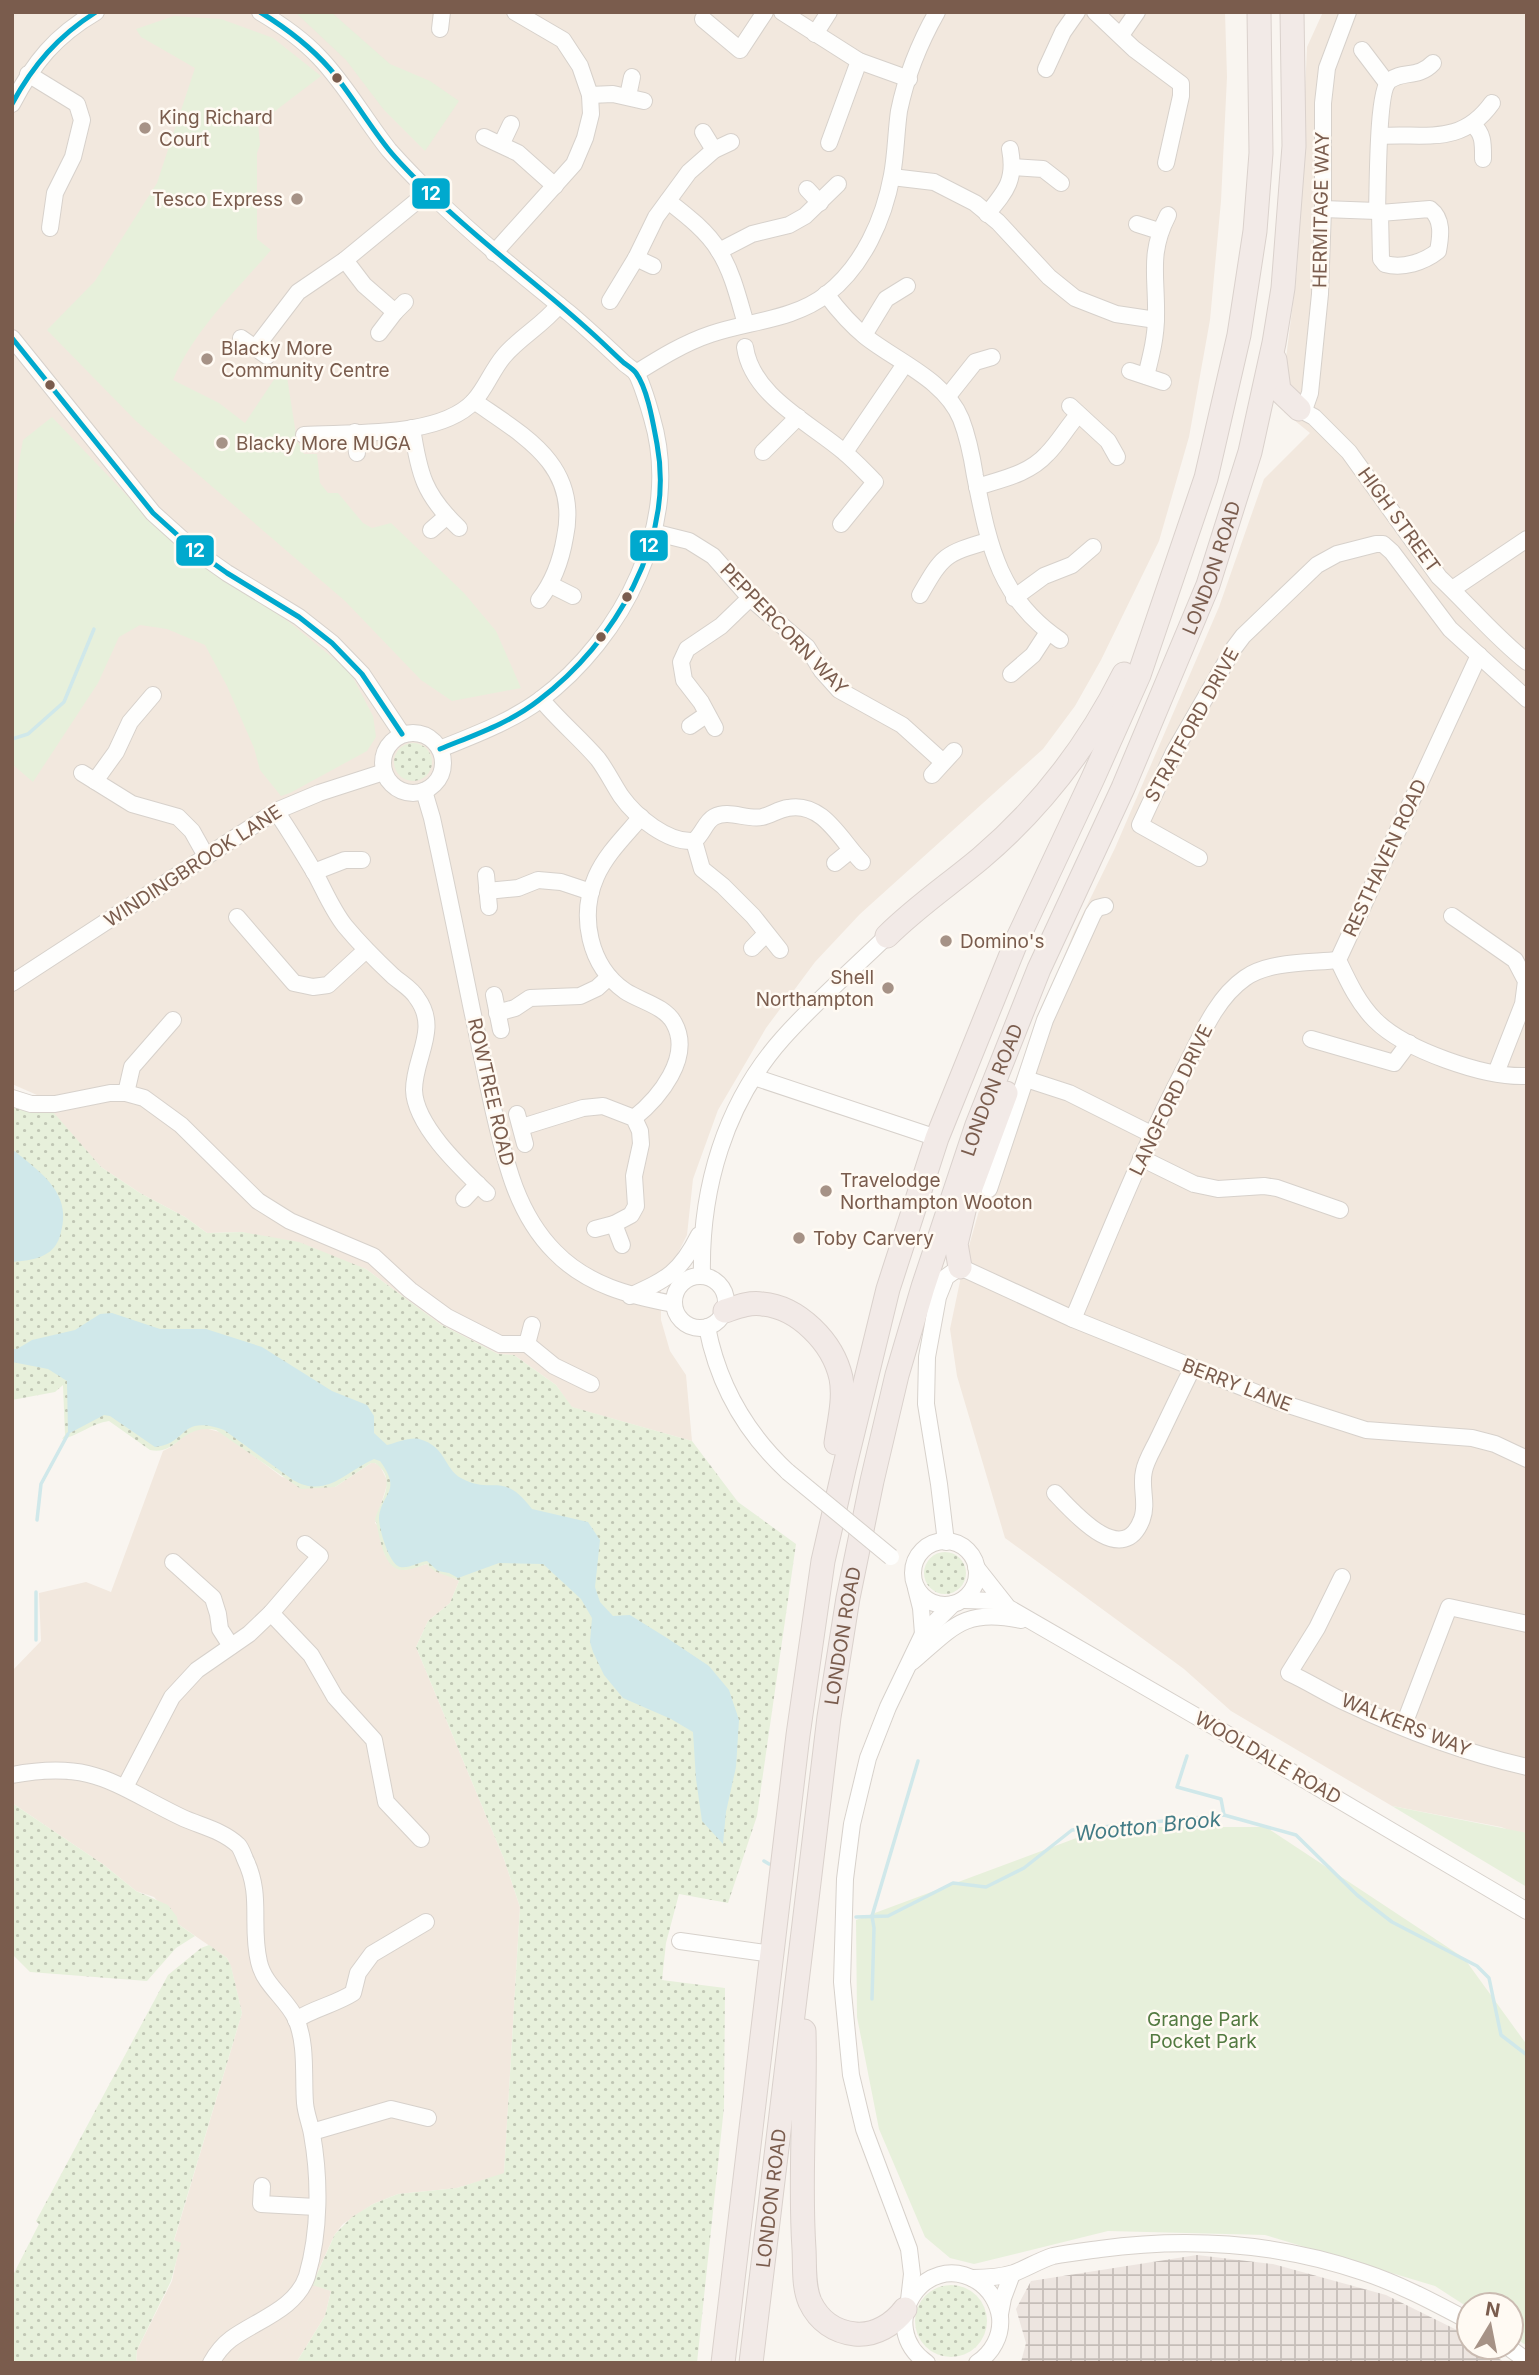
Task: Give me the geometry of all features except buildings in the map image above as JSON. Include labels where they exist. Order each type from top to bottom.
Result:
[{"type":"highway","name":"LONDON ROAD","points":[[723,2363],[798,1735],[823,1561],[888,1289],[937,1138],[1017,940],[1139,675],[1216,444],[1247,298],[1261,153],[1259,12]]},
{"type":"highway","name":"LONDON ROAD","points":[[751,2363],[829,1717],[848,1598],[897,1375],[977,1125],[1038,968],[1123,788],[1209,585],[1250,452],[1283,288],[1294,146],[1292,12]]},
{"type":"highway","points":[[1274,343],[1279,390],[1302,409]]},
{"type":"highway","points":[[1250,452],[1266,424],[1276,414],[1302,409]]},
{"type":"highway","points":[[887,936],[1030,812],[1069,766],[1114,694],[1170,585]]},
{"type":"highway","points":[[960,1267],[956,1244],[967,1198],[1061,944],[1084,872]]},
{"type":"highway","points":[[725,1311],[744,1304],[760,1303],[778,1307],[812,1328],[835,1361],[841,1379],[843,1401],[834,1453],[823,1561]]},
{"type":"highway","points":[[801,1954],[804,2048],[802,2227],[806,2285],[810,2301],[832,2328],[860,2334],[889,2325],[899,2318],[907,2304]]},
{"type":"street","points":[[12,104],[28,74],[50,45],[75,24],[96,12]]},
{"type":"street","points":[[260,12],[286,28],[321,60],[391,151],[429,191],[494,253],[559,305],[636,373],[651,415],[661,459],[660,496],[653,532],[643,563],[627,597],[603,638],[567,677],[541,699],[489,729],[440,749]]},
{"type":"street","points":[[440,29],[442,12]]},
{"type":"street","points":[[494,253],[574,164],[586,138],[591,114],[590,95],[580,66],[563,40],[515,12]]},
{"type":"street","points":[[703,19],[740,50],[765,12]]},
{"type":"street","points":[[782,12],[859,61],[909,79]]},
{"type":"street","points":[[815,34],[829,12]]},
{"type":"street","points":[[636,373],[672,350],[711,334],[792,313],[826,295],[855,264],[875,231],[892,177],[900,110],[921,41],[937,12]]},
{"type":"street","points":[[1046,69],[1063,32],[1077,12]]},
{"type":"street","points":[[1096,12],[1134,49],[1181,84],[1181,96],[1166,163]]},
{"type":"street","points":[[1121,35],[1137,12]]},
{"type":"street","name":"HERMITAGE WAY","points":[[1302,409],[1310,394],[1317,341],[1327,68],[1348,12]]},
{"type":"street","points":[[1362,50],[1387,83]]},
{"type":"street","points":[[829,143],[859,61]]},
{"type":"street","points":[[1323,209],[1379,212],[1430,209],[1439,220],[1438,251],[1429,258],[1405,265],[1385,264],[1381,258],[1379,212],[1381,106],[1387,83],[1399,76],[1426,71],[1433,63]]},
{"type":"street","points":[[28,74],[77,104],[82,120],[73,158],[55,193],[50,228]]},
{"type":"street","points":[[590,95],[613,94],[636,98],[632,77]]},
{"type":"street","points":[[1380,135],[1450,134],[1473,125],[1492,103]]},
{"type":"street","points":[[502,144],[511,124]]},
{"type":"street","points":[[1473,125],[1482,137],[1483,159]]},
{"type":"street","points":[[703,132],[714,150]]},
{"type":"street","points":[[484,137],[518,153],[555,186]]},
{"type":"street","points":[[610,301],[656,218],[689,172],[714,150],[731,142]]},
{"type":"street","points":[[987,214],[1007,190],[1013,167],[1010,149]]},
{"type":"street","points":[[1013,167],[1043,169],[1061,183]]},
{"type":"street","points":[[892,177],[934,182],[975,204],[998,222],[1049,277],[1076,298],[1116,314],[1156,320]]},
{"type":"street","points":[[719,251],[752,234],[789,225],[805,216],[838,184]]},
{"type":"street","points":[[807,189],[820,203]]},
{"type":"street","points":[[241,338],[262,351],[298,292],[345,260],[429,191]]},
{"type":"street","points":[[668,201],[689,216],[719,251],[746,324]]},
{"type":"street","points":[[1146,376],[1156,320],[1153,265],[1155,245],[1168,215]]},
{"type":"street","points":[[1138,225],[1159,231]]},
{"type":"street","points":[[636,258],[653,266]]},
{"type":"street","points":[[345,260],[364,285],[400,307],[379,333]]},
{"type":"street","points":[[864,335],[886,299],[907,286]]},
{"type":"street","points":[[826,295],[844,317],[864,335],[948,396],[961,419],[988,541],[999,571],[1014,598],[1054,636],[1011,674]]},
{"type":"street","points":[[304,435],[412,428],[455,416],[474,401],[503,357],[548,319],[559,305]]},
{"type":"street","points":[[15,345],[153,513],[193,549],[299,617],[332,643],[362,674],[402,734]]},
{"type":"street","points":[[730,367],[746,354],[765,389],[845,452],[875,482],[841,524]]},
{"type":"street","points":[[948,396],[975,362],[992,358]]},
{"type":"street","points":[[845,452],[905,364]]},
{"type":"street","points":[[1130,371],[1163,382]]},
{"type":"street","points":[[474,401],[534,444],[554,467],[566,491],[569,503],[562,556],[551,585],[539,600]]},
{"type":"street","name":"HIGH STREET","points":[[1302,409],[1314,417],[1349,452],[1411,541],[1450,586],[1499,640],[1527,662]]},
{"type":"street","points":[[977,487],[1028,470],[1048,454],[1074,410],[1108,441],[1117,457]]},
{"type":"street","points":[[763,452],[798,417]]},
{"type":"street","points":[[412,428],[418,466],[425,487],[453,522],[431,530]]},
{"type":"street","points":[[355,432],[357,453]]},
{"type":"street","name":"PEPPERCORN WAY","points":[[653,532],[689,541],[713,556],[750,598],[807,647],[822,671],[839,690],[902,725],[943,763]]},
{"type":"street","points":[[1429,601],[1527,539]]},
{"type":"street","points":[[920,595],[939,563],[956,551],[988,541]]},
{"type":"street","name":"STRATFORD DRIVE","points":[[1199,858],[1140,825],[1174,752],[1243,636],[1324,561],[1383,544],[1392,552],[1450,629],[1527,699]]},
{"type":"street","points":[[1014,598],[1044,576],[1072,565],[1093,547]]},
{"type":"street","points":[[551,585],[573,596]]},
{"type":"street","points":[[690,726],[710,721],[701,702],[684,680],[681,662],[687,649],[721,626],[750,598]]},
{"type":"street","name":"RESTHAVEN ROAD","points":[[1479,655],[1338,960],[1353,992],[1374,1019],[1392,1035],[1455,1062],[1496,1073],[1527,1076]]},
{"type":"street","points":[[153,695],[130,722],[116,752],[89,777],[132,804],[177,817],[192,831],[206,856]]},
{"type":"street","points":[[541,699],[598,760],[623,799],[660,831],[694,841],[702,835],[715,816],[728,813],[745,818],[763,817],[787,808],[804,807],[817,813],[834,828],[856,856],[835,863]]},
{"type":"street","points":[[419,733],[428,736],[440,749],[444,766],[441,775],[433,786],[424,791],[413,793],[398,789],[384,772],[385,751],[391,741],[402,734],[419,733]]},
{"type":"street","name":"WINDINGBROOK LANE","points":[[12,983],[276,811],[319,793],[384,772]]},
{"type":"street","name":"ROWTREE ROAD","points":[[424,791],[503,1152],[517,1196],[532,1223],[553,1251],[569,1265],[590,1279],[630,1296],[674,1304]]},
{"type":"street","points":[[276,811],[342,922],[366,950],[417,997],[426,1017],[428,1031],[416,1071],[414,1092],[431,1130],[453,1159],[482,1189],[464,1199]]},
{"type":"street","points":[[634,1118],[652,1103],[665,1087],[675,1065],[678,1046],[674,1022],[663,1012],[625,991],[609,977],[592,946],[588,925],[596,878],[611,853],[641,817]]},
{"type":"street","points":[[694,841],[702,869],[753,916],[780,950]]},
{"type":"street","points":[[314,872],[345,860],[362,860]]},
{"type":"street","points":[[488,891],[518,888],[538,880],[561,882],[592,892]]},
{"type":"street","points":[[989,1189],[1045,1020],[1093,914],[1097,908],[1105,906]]},
{"type":"street","points":[[1452,916],[1514,960],[1526,981],[1523,1004],[1496,1073]]},
{"type":"street","points":[[237,917],[293,983],[313,987],[328,985],[366,950]]},
{"type":"street","points":[[752,948],[766,934]]},
{"type":"street","points":[[702,1276],[702,1227],[709,1184],[720,1145],[734,1111],[754,1077],[783,1038],[887,936]]},
{"type":"street","name":"LANGFORD DRIVE","points":[[1073,1319],[1151,1134],[1207,1026],[1231,989],[1253,973],[1276,967],[1338,960]]},
{"type":"street","points":[[497,1013],[515,1008],[530,998],[580,996],[597,988],[609,977]]},
{"type":"street","points":[[494,995],[500,1030]]},
{"type":"street","points":[[126,1093],[132,1067],[173,1020]]},
{"type":"street","points":[[1311,1039],[1394,1063],[1409,1043]]},
{"type":"street","points":[[754,1077],[937,1138]]},
{"type":"street","points":[[1026,1079],[1069,1093],[1151,1134]]},
{"type":"street","points":[[12,1098],[31,1104],[55,1104],[110,1093],[126,1093],[144,1098],[181,1125],[258,1201],[290,1221],[373,1256],[410,1290],[447,1317],[500,1344],[527,1344],[554,1366],[591,1384]]},
{"type":"street","points":[[522,1128],[583,1108],[603,1106],[634,1118],[640,1131],[641,1144],[634,1177],[636,1206],[631,1215],[614,1224],[595,1229]]},
{"type":"street","points":[[1141,1158],[1194,1184],[1218,1189],[1264,1186],[1277,1188],[1340,1210]]},
{"type":"street","points":[[614,1224],[622,1245]]},
{"type":"street","points":[[630,1296],[669,1278],[689,1254],[702,1227]]},
{"type":"street","points":[[946,1542],[926,1404],[928,1357],[938,1297],[946,1277],[960,1267]]},
{"type":"street","name":"BERRY LANE","points":[[960,1267],[1073,1319],[1279,1402],[1366,1430],[1472,1438],[1495,1444],[1527,1459]]},
{"type":"street","points":[[702,1276],[711,1278],[724,1290],[727,1299],[725,1311],[716,1323],[698,1328],[684,1322],[674,1304],[681,1284],[688,1279],[702,1276]]},
{"type":"street","points":[[527,1344],[532,1325]]},
{"type":"street","points":[[707,1327],[716,1363],[729,1395],[756,1438],[789,1472],[891,1557],[914,1567]]},
{"type":"street","points":[[1055,1493],[1098,1534],[1114,1539],[1126,1538],[1135,1531],[1142,1520],[1145,1507],[1144,1471],[1192,1369]]},
{"type":"street","points":[[923,1634],[921,1608],[915,1586],[914,1567],[917,1558],[926,1548],[946,1542],[955,1544],[967,1551],[976,1567],[975,1584],[923,1634],[888,1707],[869,1758],[852,1824],[845,1880],[842,1942],[844,2019],[852,2075],[864,2129],[909,2249],[912,2274],[905,2331],[915,2352],[927,2363]]},
{"type":"street","points":[[125,1787],[172,1697],[197,1670],[271,1613],[320,1556],[305,1544]]},
{"type":"street","points":[[173,1562],[213,1598],[219,1629],[231,1646]]},
{"type":"street","name":"WOOLDALE ROAD","points":[[976,1567],[1007,1607]]},
{"type":"street","name":"WALKERS WAY","points":[[1342,1577],[1317,1628],[1289,1673],[1345,1702],[1403,1727],[1485,1757],[1527,1767]]},
{"type":"street","points":[[915,1586],[922,1596],[933,1603],[958,1602]]},
{"type":"street","name":"WOOLDALE ROAD","points":[[958,1602],[995,1601],[1007,1607],[1527,1911]]},
{"type":"street","points":[[1403,1727],[1449,1607],[1527,1624]]},
{"type":"street","points":[[271,1613],[311,1655],[335,1697],[374,1740],[386,1802],[421,1839]]},
{"type":"street","points":[[910,1664],[956,1625],[980,1616],[1003,1616],[1034,1623]]},
{"type":"street","points":[[12,1775],[66,1769],[93,1773],[158,1806],[216,1830],[240,1846],[251,1871],[257,1898],[255,1930],[260,1967],[296,2020],[302,2043],[306,2112],[312,2132],[317,2183],[314,2247],[306,2279],[296,2295],[230,2340],[211,2363]]},
{"type":"street","points":[[296,2020],[311,2010],[337,2004],[353,1993],[358,1973],[372,1954],[426,1922]]},
{"type":"street","points":[[680,1941],[772,1954]]},
{"type":"street","points":[[312,2132],[391,2109],[428,2118]]},
{"type":"street","points":[[262,2186],[261,2204],[316,2207]]},
{"type":"street","points":[[907,2304],[926,2281],[944,2274],[988,2278],[1012,2274],[1052,2257],[1177,2241],[1254,2247],[1304,2256],[1364,2272],[1455,2314]]},
{"type":"street","points":[[909,2249],[928,2267],[944,2274]]},
{"type":"street","points":[[977,2363],[997,2339],[1003,2298],[1012,2274]]},
{"type":"street","points":[[972,2278],[989,2291],[1000,2314]]},
{"type":"shaded area","points":[[12,12],[1225,12],[1227,77],[1221,201],[1210,320],[1189,437],[1159,541],[1101,660],[1075,706],[1043,749],[860,914],[815,962],[766,1028],[718,1110],[693,1179],[687,1235],[675,1259],[661,1272],[661,1320],[670,1351],[686,1375],[692,1441],[571,1407],[556,1385],[514,1355],[498,1354],[440,1324],[366,1269],[242,1232],[207,1233],[101,1167],[37,1095],[12,1084]]},
{"type":"shaded area","points":[[1323,12],[1527,12],[1527,1837],[1501,1827],[1392,1806],[1231,1711],[1184,1669],[1005,1538],[957,1376],[950,1329],[963,1267],[986,1186],[1041,1012],[1219,607],[1264,479],[1310,433],[1284,412],[1284,374],[1297,271],[1307,47]]},
{"type":"shaded area","points":[[205,1428],[223,1433],[282,1477],[335,1487],[371,1463],[380,1466],[388,1482],[375,1523],[379,1527],[385,1555],[404,1570],[427,1564],[459,1581],[450,1603],[428,1621],[416,1647],[504,1859],[520,1907],[504,2174],[457,2188],[398,2194],[373,2204],[343,2224],[335,2234],[312,2284],[331,2291],[325,2316],[296,2363],[136,2363],[137,2350],[172,2281],[180,2243],[174,2241],[242,2013],[227,1958],[178,1924],[154,1897],[136,1891],[104,1865],[12,1803],[12,1671],[41,1641],[39,1593],[86,1582],[111,1592],[163,1451],[189,1431]]},
{"type":"shaded area","points":[[1197,2255],[1273,2264],[1386,2295],[1455,2329],[1455,2361],[1505,2363],[1011,2363],[1021,2362],[1026,2343],[1016,2309],[1031,2281]]},
{"type":"green space","points":[[295,12],[331,12],[390,64],[430,81],[459,101],[425,151],[384,110],[346,60]]},
{"type":"green space","points":[[174,16],[221,19],[273,38],[321,76],[258,124],[260,145],[257,153],[257,239],[271,250],[204,328],[192,344],[173,380],[219,403],[245,423],[275,378],[287,377],[297,441],[304,454],[317,454],[320,483],[328,493],[338,493],[363,523],[372,528],[391,523],[464,593],[496,631],[521,688],[452,701],[421,680],[345,601],[136,421],[47,330],[95,281],[157,183],[195,68],[141,37],[136,29]]},
{"type":"green space","points":[[52,417],[156,526],[204,564],[289,622],[350,672],[373,716],[376,737],[367,751],[281,796],[260,770],[254,748],[227,686],[205,645],[167,629],[140,625],[119,637],[98,683],[33,782],[12,764],[12,531],[16,520],[18,467],[23,440]]},
{"type":"green space","points":[[413,743],[426,749],[432,762],[426,775],[413,781],[400,775],[394,762],[400,749]]},
{"type":"green space","points":[[12,1104],[54,1113],[101,1167],[207,1233],[242,1232],[299,1242],[366,1269],[440,1324],[498,1354],[514,1355],[556,1385],[572,1407],[692,1441],[738,1502],[796,1544],[757,1816],[728,1903],[679,1894],[666,1943],[662,1980],[725,1988],[724,2107],[697,2363],[296,2363],[325,2316],[331,2291],[312,2285],[335,2234],[352,2217],[373,2204],[398,2194],[457,2188],[504,2173],[520,1907],[504,1859],[416,1647],[428,1621],[450,1603],[459,1581],[427,1564],[413,1569],[397,1569],[386,1558],[375,1519],[387,1483],[382,1469],[375,1463],[335,1487],[301,1489],[216,1430],[195,1431],[159,1451],[150,1450],[109,1421],[62,1439],[65,1435],[63,1385],[55,1392],[12,1400]]},
{"type":"green space","points":[[945,1552],[960,1558],[966,1573],[960,1588],[945,1594],[930,1588],[924,1573],[930,1558]]},
{"type":"green space","points":[[12,1803],[104,1865],[136,1891],[168,1905],[177,1917],[178,1924],[195,1936],[176,1948],[147,1981],[30,1972],[12,1954]]},
{"type":"green space","points":[[1392,1806],[1527,1833],[1527,1887]]},
{"type":"green space","name":"Grange Park Pocket Park","points":[[1106,1827],[1266,1827],[1464,1958],[1527,2045],[1527,2346],[1525,2291],[1455,2291],[1455,2299],[1435,2286],[1265,2235],[1108,2231],[974,2264],[950,2258],[925,2237],[879,2129],[857,2017],[856,1920]]},
{"type":"green space","points":[[209,1945],[227,1958],[231,1966],[242,2013],[174,2240],[181,2243],[171,2281],[137,2350],[136,2363],[12,2363],[12,2277],[39,2224],[36,2221],[168,1975],[201,1948]]},
{"type":"green space","points":[[958,2285],[977,2295],[985,2307],[985,2335],[977,2347],[965,2355],[944,2357],[925,2347],[917,2335],[915,2314],[925,2295],[937,2287]]},
{"type":"water","points":[[12,1149],[52,1185],[59,1196],[63,1221],[60,1236],[52,1249],[35,1259],[12,1262]]},
{"type":"water","points":[[112,1313],[160,1329],[206,1329],[262,1347],[332,1391],[367,1405],[374,1416],[374,1433],[387,1445],[411,1439],[428,1442],[461,1478],[481,1485],[505,1486],[522,1497],[532,1509],[588,1522],[600,1540],[595,1587],[600,1602],[613,1616],[630,1615],[709,1666],[729,1690],[739,1720],[736,1767],[726,1812],[723,1844],[702,1821],[693,1732],[623,1698],[604,1675],[593,1652],[590,1642],[592,1618],[581,1599],[543,1564],[499,1563],[458,1578],[438,1571],[427,1561],[400,1567],[392,1560],[385,1546],[379,1523],[390,1486],[387,1471],[380,1461],[374,1459],[335,1482],[316,1487],[293,1480],[224,1430],[209,1426],[191,1428],[174,1441],[155,1447],[110,1416],[104,1415],[68,1434],[67,1381],[48,1369],[12,1362],[12,1349],[32,1340],[75,1330],[100,1314]]},
{"type":"waterway","points":[[12,739],[28,734],[64,702],[94,629]]},
{"type":"waterway","points":[[37,1520],[41,1484],[68,1434]]},
{"type":"waterway","points":[[36,1592],[36,1640]]},
{"type":"waterway","points":[[1187,1756],[1177,1787],[1221,1799],[1224,1815]]},
{"type":"waterway","points":[[872,1999],[872,1916],[918,1761]]},
{"type":"waterway","name":"Wootton Brook","points":[[856,1917],[888,1916],[953,1883],[986,1887],[1024,1868],[1072,1830],[1224,1815],[1296,1835],[1357,1895],[1392,1922],[1477,1966],[1489,1978],[1501,2035],[1527,2055]]},
{"type":"waterway","name":"Wootton Brook","points":[[764,1861],[769,1864]]},
{"type":"transit line","name":"12","points":[[12,104],[29,77],[58,41],[96,12]]},
{"type":"transit line","name":"12","points":[[260,12],[297,38],[322,61],[389,150],[433,196],[635,372],[650,407],[660,480],[657,516],[648,552],[633,587],[614,619],[567,677],[539,700],[504,722],[440,749]]},
{"type":"transit line","name":"12","points":[[12,338],[153,513],[193,549],[299,617],[332,643],[362,674],[402,734]]},
{"type":"place","name":"King Richard Court","points":[[145,128]]},
{"type":"place","name":"Tesco Express","points":[[297,199]]},
{"type":"place","name":"Blacky More Community Centre","points":[[207,359]]},
{"type":"place","name":"Blacky More MUGA","points":[[222,443]]},
{"type":"place","name":"Domino's","points":[[946,941]]},
{"type":"place","name":"Shell Northampton","points":[[888,988]]},
{"type":"place","name":"Travelodge Northampton Wooton","points":[[826,1191]]},
{"type":"place","name":"Toby Carvery","points":[[799,1238]]}]
